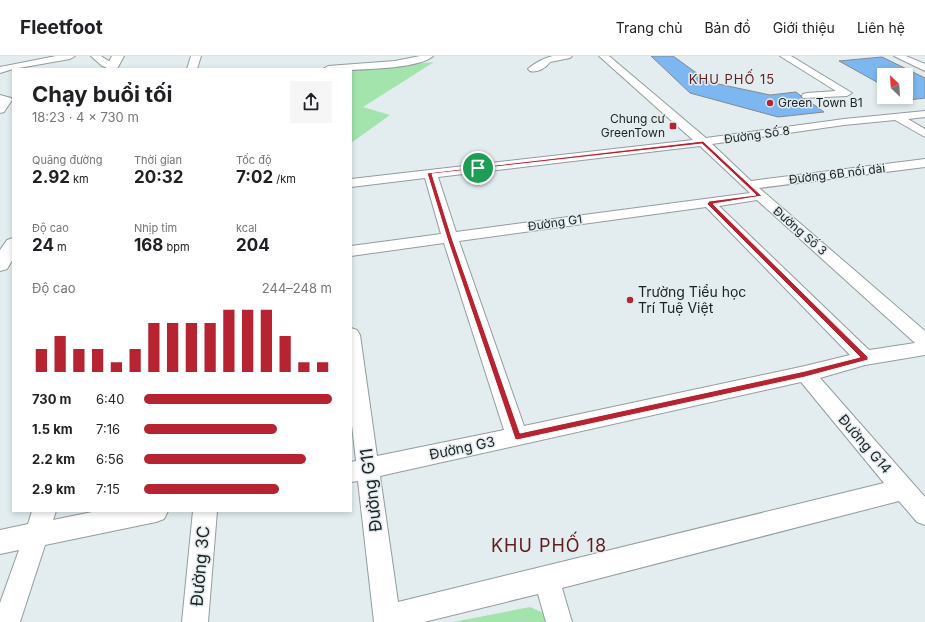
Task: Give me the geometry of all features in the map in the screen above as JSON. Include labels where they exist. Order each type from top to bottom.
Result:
[{"type":"street","points":[[0,70],[70,56]]},
{"type":"street","points":[[96,56],[111,68],[118,56]]},
{"type":"street","points":[[192,68],[196,56]]},
{"type":"street","points":[[360,56],[362,66]]},
{"type":"street","points":[[339,68],[405,62],[418,60],[428,56]]},
{"type":"street","points":[[533,69],[543,65],[547,60],[567,56]]},
{"type":"street","name":"Đường Số 3","points":[[604,56],[703,142],[754,190],[925,341]]},
{"type":"street","points":[[785,56],[847,93],[807,96]]},
{"type":"street","points":[[899,56],[925,68]]},
{"type":"street","points":[[0,98],[7,100],[2,116]]},
{"type":"street","name":"Đường Số 8","points":[[352,183],[703,142],[844,122],[925,114]]},
{"type":"street","points":[[897,117],[925,134]]},
{"type":"street","name":"Đường 6B nối dài","points":[[754,190],[925,163]]},
{"type":"street","points":[[903,166],[925,172]]},
{"type":"street","points":[[430,173],[450,238],[517,437]]},
{"type":"street","name":"Đường G1","points":[[352,251],[709,203],[754,190]]},
{"type":"street","points":[[709,203],[865,358]]},
{"type":"street","points":[[0,265],[12,246]]},
{"type":"street","name":"Đường G11","points":[[352,344],[359,470],[386,620]]},
{"type":"street","name":"Đường G3","points":[[359,470],[805,374],[865,358],[925,348]]},
{"type":"street","name":"Đường G14","points":[[805,374],[925,514]]},
{"type":"street","points":[[386,620],[903,489]]},
{"type":"street","points":[[8,622],[44,512]]},
{"type":"street","points":[[0,542],[151,512]]},
{"type":"street","name":"Đường 3C","points":[[195,622],[205,512]]},
{"type":"street","points":[[547,580],[559,622]]},
{"type":"green space","points":[[434,62],[363,107],[390,115],[352,142],[352,70]]},
{"type":"green space","points":[[530,607],[546,614],[551,622],[453,622]]},
{"type":"building","name":"Green Town B1","points":[[651,56],[673,56],[709,82],[770,95],[796,92],[802,99],[806,99],[824,112],[778,117],[690,93]]},
{"type":"building","points":[[882,57],[905,68],[877,68],[877,82],[839,61]]},
{"type":"building","points":[[913,72],[925,78],[925,98],[913,100]]},
{"type":"place","name":"Green Town B1","points":[[770,103]]},
{"type":"place","name":"Chung cư GreenTown","points":[[673,126]]},
{"type":"place","name":"Trường Tiểu học Trí Tuệ Việt","points":[[630,300]]},
{"type":"district","name":"KHU PHỐ 15","points":[[732,79]]},
{"type":"district","name":"KHU PHỐ 18","points":[[549,546]]},
{"type":"route","points":[[703,142],[760,196],[709,203],[865,358],[805,374],[517,437],[450,238],[430,173],[478,168],[703,142]]}]
